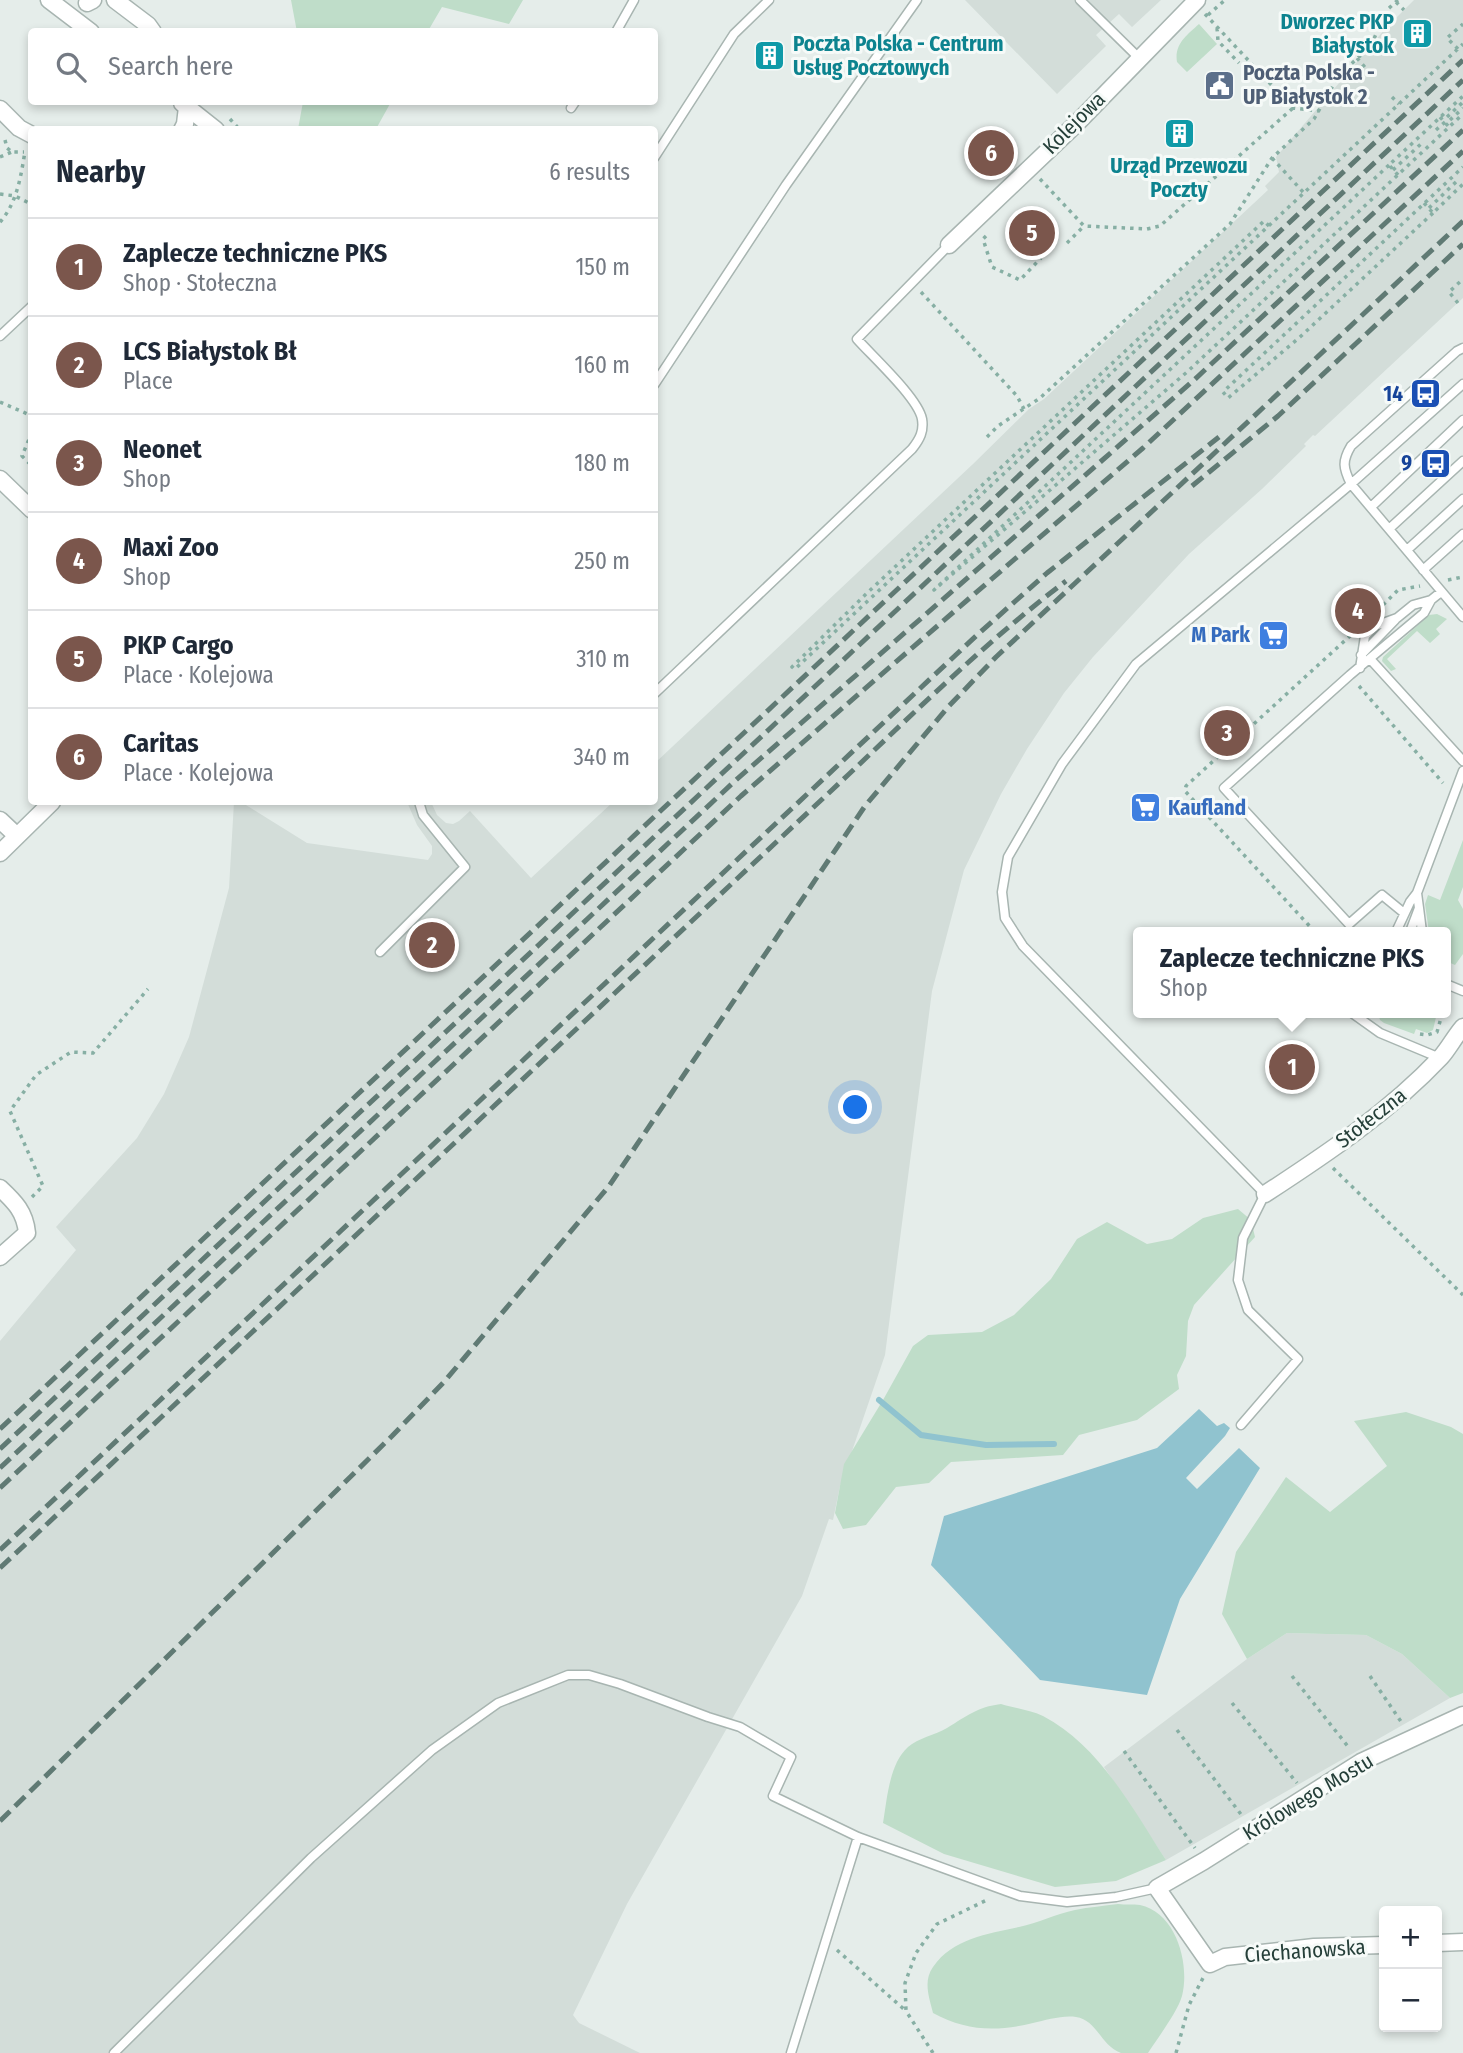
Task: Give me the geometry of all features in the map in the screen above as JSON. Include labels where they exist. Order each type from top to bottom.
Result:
[{"type":"street","points":[[49,0],[86,28]]},
{"type":"street","points":[[116,0],[150,28]]},
{"type":"street","name":"Kolejowa","points":[[949,245],[1034,174],[1077,122],[1196,1]]},
{"type":"street","points":[[184,105],[184,126]]},
{"type":"street","points":[[185,105],[211,126]]},
{"type":"street","points":[[0,109],[19,128],[28,133]]},
{"type":"street","points":[[0,479],[28,506]]},
{"type":"street","points":[[0,853],[49,805]]},
{"type":"street","points":[[0,820],[17,836]]},
{"type":"street","name":"Stołeczna","points":[[1265,1194],[1374,1118],[1440,1058],[1463,1027]]},
{"type":"street","points":[[0,1188],[20,1208],[26,1219],[27,1233],[0,1257]]},
{"type":"street","name":"Królowego Mostu","points":[[1157,1888],[1205,1861],[1360,1762],[1463,1715]]},
{"type":"street","points":[[1157,1888],[1217,1961]]},
{"type":"street","points":[[1442,1943],[1463,1942]]},
{"type":"street","name":"Ciechanowska","points":[[1217,1961],[1314,1947],[1379,1945]]},
{"type":"lane","points":[[618,28],[634,0]]},
{"type":"lane","points":[[658,152],[734,34],[769,0]]},
{"type":"lane","points":[[658,379],[786,185],[917,0]]},
{"type":"lane","points":[[1080,0],[1139,58]]},
{"type":"lane","points":[[1088,8],[1095,0]]},
{"type":"lane","points":[[658,690],[905,456],[921,437],[922,419],[914,401],[856,339],[949,245]]},
{"type":"lane","points":[[0,336],[28,310]]},
{"type":"lane","points":[[1463,348],[1352,446],[1344,457],[1343,468],[1351,484],[1463,617]]},
{"type":"lane","points":[[1241,1425],[1298,1359],[1248,1310],[1238,1280],[1243,1238],[1265,1194],[1023,946],[1005,918],[1002,892],[1008,857],[1062,764],[1136,664],[1351,484],[1463,384]]},
{"type":"lane","points":[[1371,507],[1463,420]]},
{"type":"lane","points":[[1389,529],[1463,461]]},
{"type":"lane","points":[[1407,551],[1463,499]]},
{"type":"lane","points":[[1423,570],[1463,534]]},
{"type":"lane","points":[[1404,914],[1381,895],[1349,924],[1224,788],[1424,613],[1431,600],[1441,592]]},
{"type":"lane","points":[[1360,668],[1361,655],[1397,618],[1413,605],[1431,600]]},
{"type":"lane","points":[[1371,660],[1463,761]]},
{"type":"lane","points":[[1398,927],[1417,893],[1463,771]]},
{"type":"lane","points":[[380,951],[466,867],[423,815],[420,805]]},
{"type":"lane","points":[[1417,893],[1421,927]]},
{"type":"lane","points":[[1412,927],[1419,908]]},
{"type":"lane","points":[[1359,1018],[1380,1032],[1440,1058]]},
{"type":"lane","points":[[114,2053],[311,1858],[432,1750],[498,1703],[568,1675],[589,1675],[620,1684],[740,1727],[791,1757],[773,1796],[858,1837],[1004,1892],[1067,1902],[1116,1897],[1157,1888]]},
{"type":"lane","points":[[792,2053],[858,1837]]},
{"type":"path","points":[[1207,16],[1225,0]]},
{"type":"path","points":[[1196,1],[1216,27],[1293,108],[1319,111]]},
{"type":"path","points":[[987,437],[998,426],[1040,398],[1230,224],[1272,158],[1314,119],[1339,75],[1370,47],[1388,9],[1397,1],[1404,10]]},
{"type":"path","points":[[1458,49],[1447,38],[1463,23]]},
{"type":"path","points":[[1216,27],[1218,41],[1238,64],[1245,58]]},
{"type":"path","points":[[1269,226],[1264,221],[792,667],[795,669],[1269,226],[1463,44]]},
{"type":"path","points":[[1357,58],[1368,71]]},
{"type":"path","points":[[1463,96],[934,590],[1177,381],[1463,114]]},
{"type":"path","points":[[1392,97],[1399,104]]},
{"type":"path","points":[[1463,102],[1449,118],[1463,108]]},
{"type":"path","points":[[1034,174],[1084,226],[1147,229],[1160,226],[1293,108]]},
{"type":"path","points":[[1440,117],[1449,127]]},
{"type":"path","points":[[1436,130],[1445,122]]},
{"type":"path","points":[[1393,170],[1423,142]]},
{"type":"path","points":[[0,222],[15,196],[25,151]]},
{"type":"path","points":[[0,157],[12,152]]},
{"type":"path","points":[[1272,158],[1304,193]]},
{"type":"path","points":[[1389,166],[1398,175]]},
{"type":"path","points":[[1463,167],[1223,392],[1228,398],[1275,359],[1463,184]]},
{"type":"path","points":[[1031,188],[1034,174]]},
{"type":"path","points":[[1429,208],[1458,180]]},
{"type":"path","points":[[0,194],[15,196],[28,202]]},
{"type":"path","points":[[1424,203],[1433,213]]},
{"type":"path","points":[[1066,243],[1084,226]]},
{"type":"path","points":[[990,230],[984,239],[992,267],[1020,280],[1041,258]]},
{"type":"path","points":[[1458,303],[1448,292],[1463,279]]},
{"type":"path","points":[[912,283],[1017,396],[1024,409]]},
{"type":"path","points":[[0,401],[28,414]]},
{"type":"path","points":[[28,442],[22,456],[28,462]]},
{"type":"path","points":[[1369,618],[1398,590],[1463,577]]},
{"type":"path","points":[[1310,927],[1185,791],[1186,786],[1359,627]]},
{"type":"path","points":[[1340,645],[1350,657],[1350,676],[1454,795]]},
{"type":"path","points":[[20,1208],[43,1186],[10,1111],[36,1076],[71,1052],[93,1053],[148,989]]},
{"type":"path","points":[[1408,1044],[1417,1033],[1427,1035],[1437,1032],[1441,1018]]},
{"type":"path","points":[[1321,1157],[1463,1295]]},
{"type":"path","points":[[1292,1676],[1360,1762]]},
{"type":"path","points":[[1370,1676],[1412,1739]]},
{"type":"path","points":[[1232,1703],[1306,1795]]},
{"type":"path","points":[[1177,1730],[1252,1830]]},
{"type":"path","points":[[1124,1751],[1205,1861]]},
{"type":"path","points":[[906,2011],[905,1983],[916,1953],[937,1924],[1004,1892]]},
{"type":"path","points":[[827,1941],[906,2011],[933,2053]]},
{"type":"path","points":[[1176,2053],[1189,2005],[1217,1961]]},
{"type":"shaded area","points":[[965,0],[1161,0],[1132,27],[1119,14],[1096,35],[1106,46],[1057,94]]},
{"type":"shaded area","points":[[1414,0],[1463,0],[1463,298],[1313,435],[1304,444],[1306,446],[1262,489],[1189,554],[1093,657],[1064,693],[1027,749],[1001,794],[964,870],[932,991],[885,1355],[840,1486],[833,1520],[829,1519],[802,1596],[627,1904],[573,2015],[579,2023],[640,2053],[0,2053],[0,1341],[76,1250],[56,1227],[137,1138],[164,1094],[189,1037],[229,888],[234,805],[246,805],[307,843],[428,860],[432,854],[432,846],[417,825],[408,805],[432,805],[437,815],[446,823],[453,824],[470,811],[531,878],[610,805],[658,805],[658,760],[1029,409],[1044,399],[1268,190],[1265,186],[1279,172],[1276,157],[1385,29]]},
{"type":"shaded area","points":[[1287,1633],[1366,1635],[1402,1654],[1450,1698],[1166,1860],[1104,1767],[1247,1659]]},
{"type":"green space","points":[[291,0],[523,0],[509,24],[442,7],[430,28],[296,28]]},
{"type":"green space","points":[[1199,24],[1217,44],[1187,72],[1177,62],[1177,50],[1182,40]]},
{"type":"green space","points":[[302,105],[389,105],[378,126],[299,126]]},
{"type":"green space","points":[[1437,614],[1447,619],[1436,629],[1440,634],[1430,643],[1417,631],[1387,659],[1396,669],[1391,671],[1382,661],[1383,657],[1429,615]]},
{"type":"green space","points":[[1463,840],[1463,887],[1458,900],[1463,909],[1463,954],[1455,965],[1451,963],[1451,927],[1428,927],[1425,904],[1428,895],[1440,900]]},
{"type":"green space","points":[[1436,1018],[1433,1030],[1427,1033],[1416,1029],[1414,1034],[1380,1020]]},
{"type":"green space","points":[[1238,1209],[1251,1220],[1255,1237],[1194,1305],[1188,1321],[1186,1356],[1177,1375],[1179,1389],[1137,1420],[1079,1435],[1063,1455],[951,1462],[929,1483],[896,1487],[866,1525],[843,1529],[835,1513],[844,1464],[913,1346],[928,1335],[982,1332],[1014,1315],[1051,1279],[1077,1239],[1107,1222],[1147,1244],[1172,1239],[1203,1218]]},
{"type":"green space","points":[[1406,1412],[1451,1427],[1463,1434],[1463,1693],[1450,1698],[1402,1654],[1366,1635],[1287,1633],[1247,1659],[1222,1614],[1236,1552],[1286,1477],[1330,1512],[1387,1466],[1354,1421]]},
{"type":"green space","points":[[1001,1704],[1043,1716],[1081,1744],[1098,1761],[1127,1799],[1166,1860],[1116,1881],[1055,1887],[944,1854],[883,1823],[893,1772],[908,1747],[979,1710]]},
{"type":"green space","points":[[1118,1904],[1140,1905],[1163,1918],[1172,1929],[1182,1956],[1184,1984],[1180,2002],[1148,2053],[1121,2053],[1114,2050],[1089,2023],[1076,2017],[1060,2017],[994,2029],[957,2023],[933,2013],[928,1989],[930,1972],[941,1957],[961,1943],[1068,1912]]},
{"type":"water","points":[[1199,1409],[1217,1426],[1224,1423],[1230,1428],[1186,1478],[1197,1489],[1239,1448],[1260,1468],[1180,1599],[1147,1695],[1040,1680],[931,1565],[944,1516],[1157,1448]]},
{"type":"waterway","points":[[879,1400],[921,1435],[986,1445],[1054,1444]]},
{"type":"railway","points":[[0,1429],[1463,60]]},
{"type":"railway","points":[[0,1449],[1463,80]]},
{"type":"railway","points":[[0,1468],[736,780],[1193,381],[1463,130]]},
{"type":"railway","points":[[0,1488],[741,796],[1143,448],[1463,151]]},
{"type":"railway","points":[[0,1821],[444,1382],[609,1186],[865,806],[948,707],[996,657],[1463,221]]},
{"type":"railway","points":[[1192,486],[1278,416],[1463,244]]},
{"type":"railway","points":[[0,1550],[976,636],[1047,573],[1219,437]]},
{"type":"railway","points":[[0,1568],[928,700],[981,651],[1066,581]]},
{"type":"place","name":"Dworzec PKP Białystok","points":[[1417,34]]},
{"type":"place","name":"Poczta Polska - Centrum Usług Pocztowych","points":[[770,56]]},
{"type":"place","name":"Poczta Polska - UP Białystok 2","points":[[1220,85]]},
{"type":"place","name":"Urząd Przewozu Poczty","points":[[1179,134]]},
{"type":"place","name":"Caritas","points":[[991,153]]},
{"type":"place","name":"PKP Cargo","points":[[1032,233]]},
{"type":"place","name":"14","points":[[1426,394]]},
{"type":"place","name":"9","points":[[1435,463]]},
{"type":"place","name":"Maxi Zoo","points":[[1358,611]]},
{"type":"place","name":"M Park","points":[[1273,635]]},
{"type":"place","name":"Neonet","points":[[1227,733]]},
{"type":"place","name":"Kaufland","points":[[1145,808]]},
{"type":"place","name":"LCS Białystok Bł","points":[[432,945]]},
{"type":"place","name":"Zaplecze techniczne PKS","points":[[1292,1067]]}]
